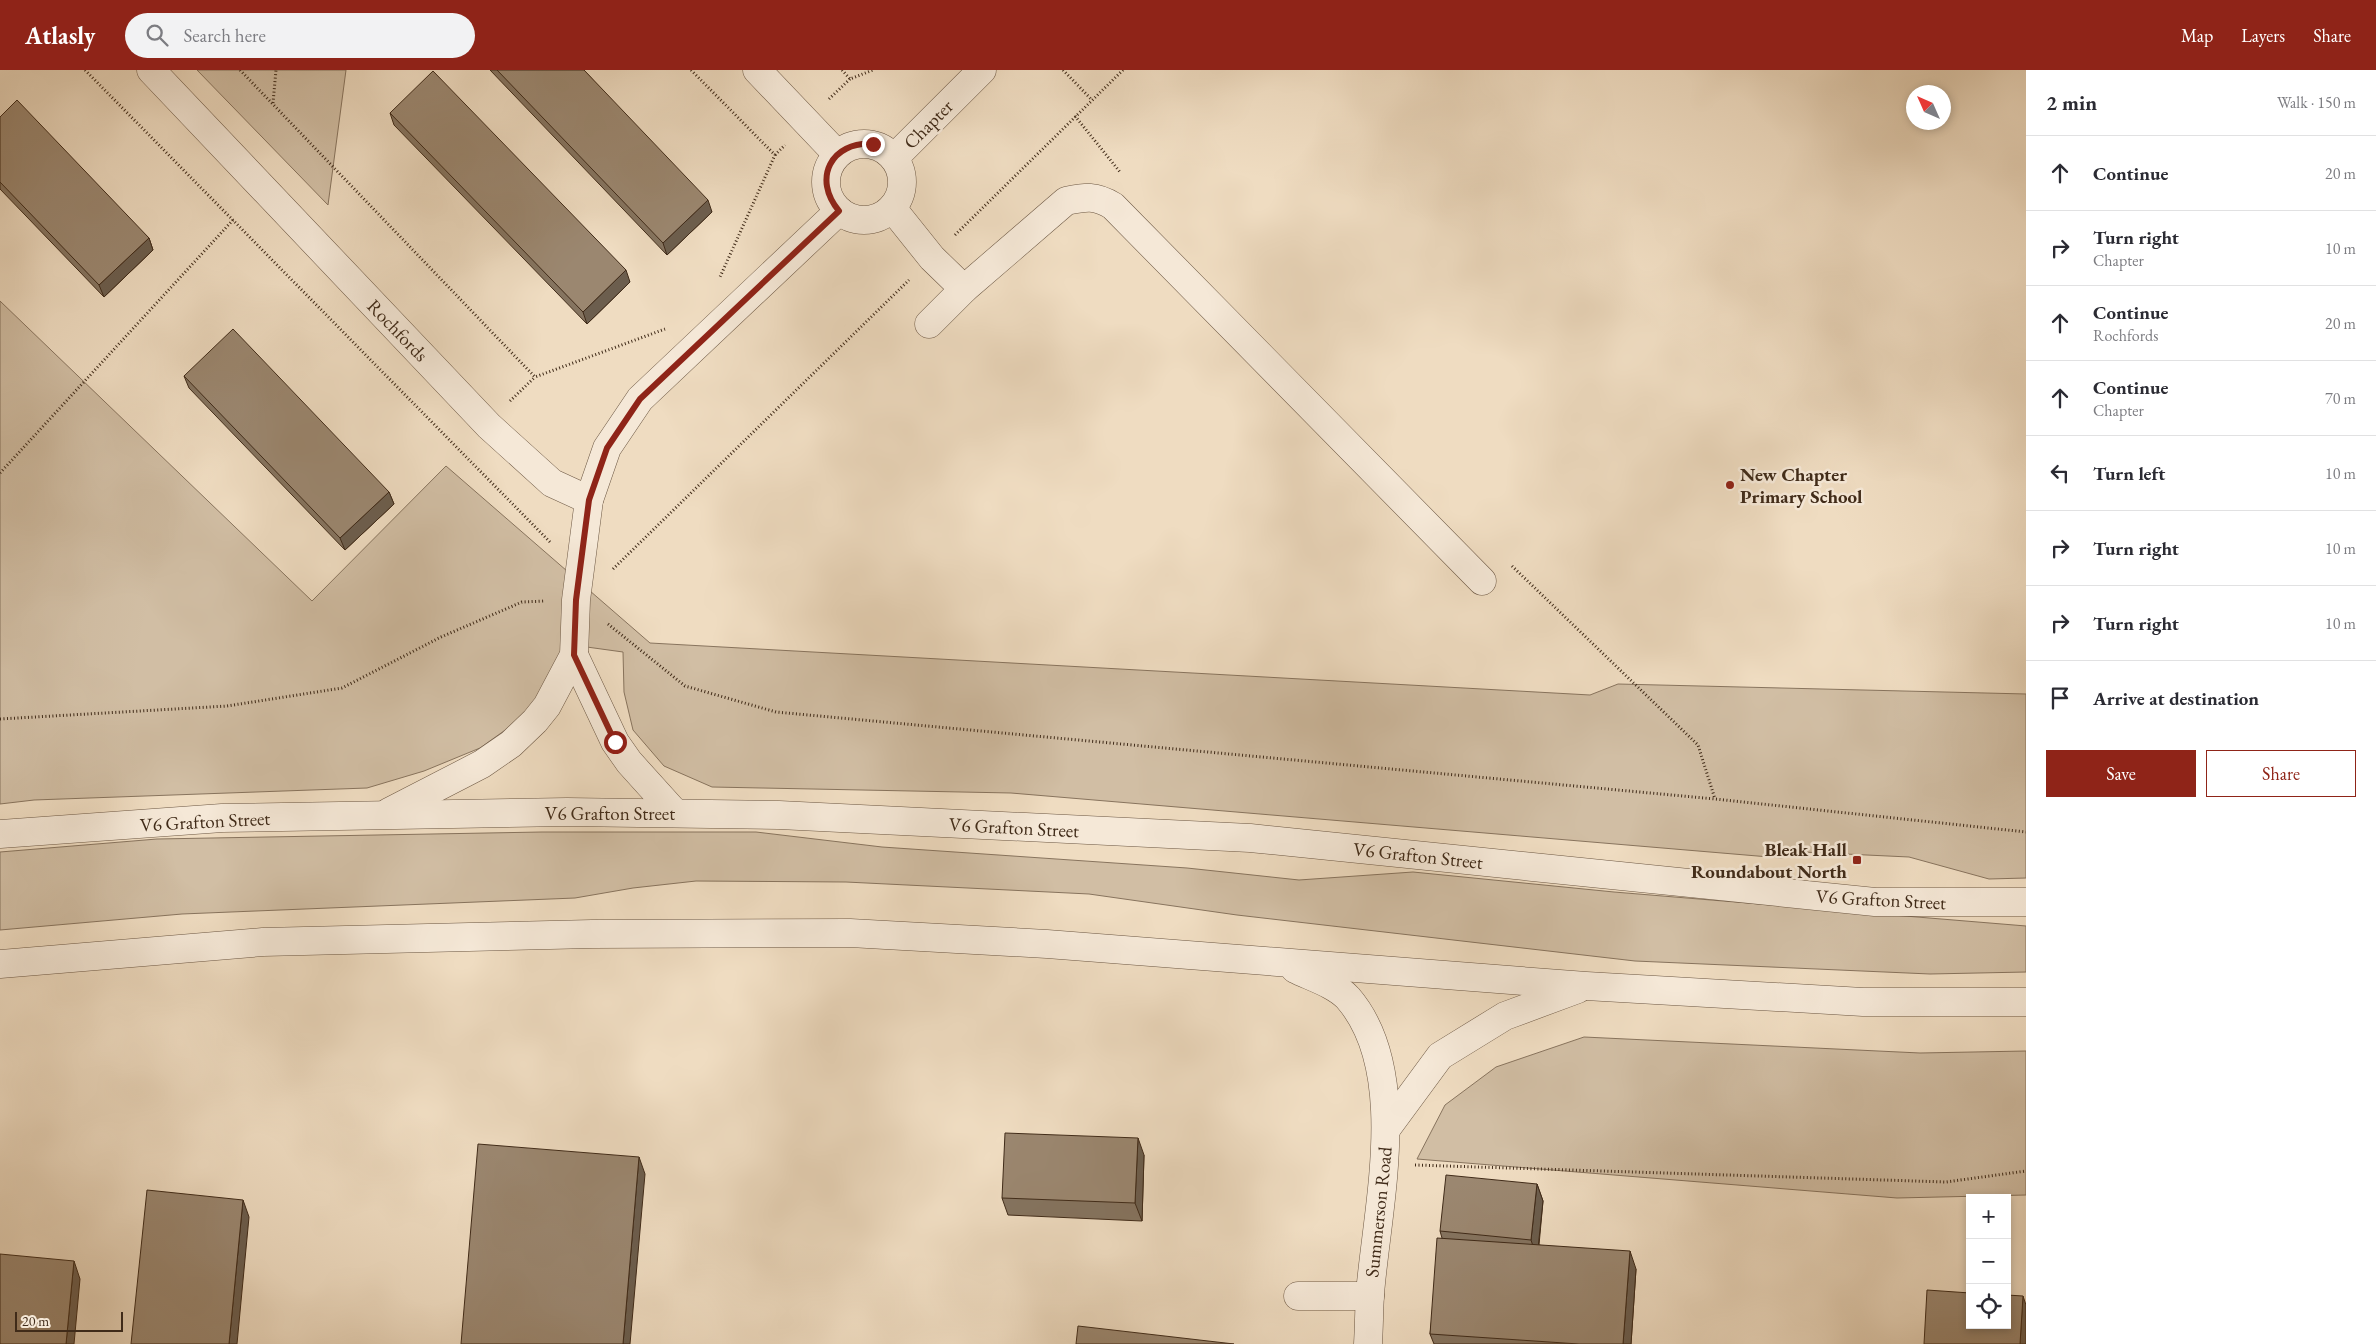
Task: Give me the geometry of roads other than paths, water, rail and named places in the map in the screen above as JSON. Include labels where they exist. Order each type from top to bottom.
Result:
[{"type":"street","name":"Rochfords","points":[[151,70],[489,426],[552,483],[589,500]]},
{"type":"street","points":[[757,70],[837,154]]},
{"type":"street","name":"Chapter","points":[[894,158],[982,70]]},
{"type":"street","points":[[860,143],[873,144],[884,149],[894,158],[900,167],[902,189],[892,208],[872,219],[860,220],[848,217],[839,211],[830,201],[826,189],[826,177],[830,165],[837,154],[848,147],[860,143]]},
{"type":"street","points":[[929,324],[964,289],[1066,201],[1100,198],[1113,206],[1482,581]]},
{"type":"street","points":[[892,208],[932,258],[964,289]]},
{"type":"street","points":[[383,815],[482,764],[511,744],[548,706],[574,655],[576,600],[589,500],[607,448],[640,399],[839,211]]},
{"type":"street","points":[[574,655],[615,742],[629,762],[675,813]]},
{"type":"street","name":"V6 Grafton Street","points":[[0,834],[222,818],[567,812],[779,815],[1250,838],[1876,902],[2026,902]]},
{"type":"street","points":[[0,964],[263,942],[640,933],[850,934],[1047,944],[1586,986],[1863,1002],[2026,1002]]},
{"type":"street","name":"Summerson Road","points":[[1283,962],[1322,981],[1347,997],[1369,1030],[1378,1060],[1386,1128],[1385,1164],[1370,1296],[1368,1344]]},
{"type":"street","points":[[1386,1128],[1440,1056],[1505,1016],[1586,986]]},
{"type":"street","name":"Summerson Road","points":[[1298,1296],[1370,1296]]},
{"type":"place","name":"New Chapter Primary School","points":[[1730,485]]},
{"type":"place","name":"Bleak Hall Roundabout North","points":[[1857,860]]}]
